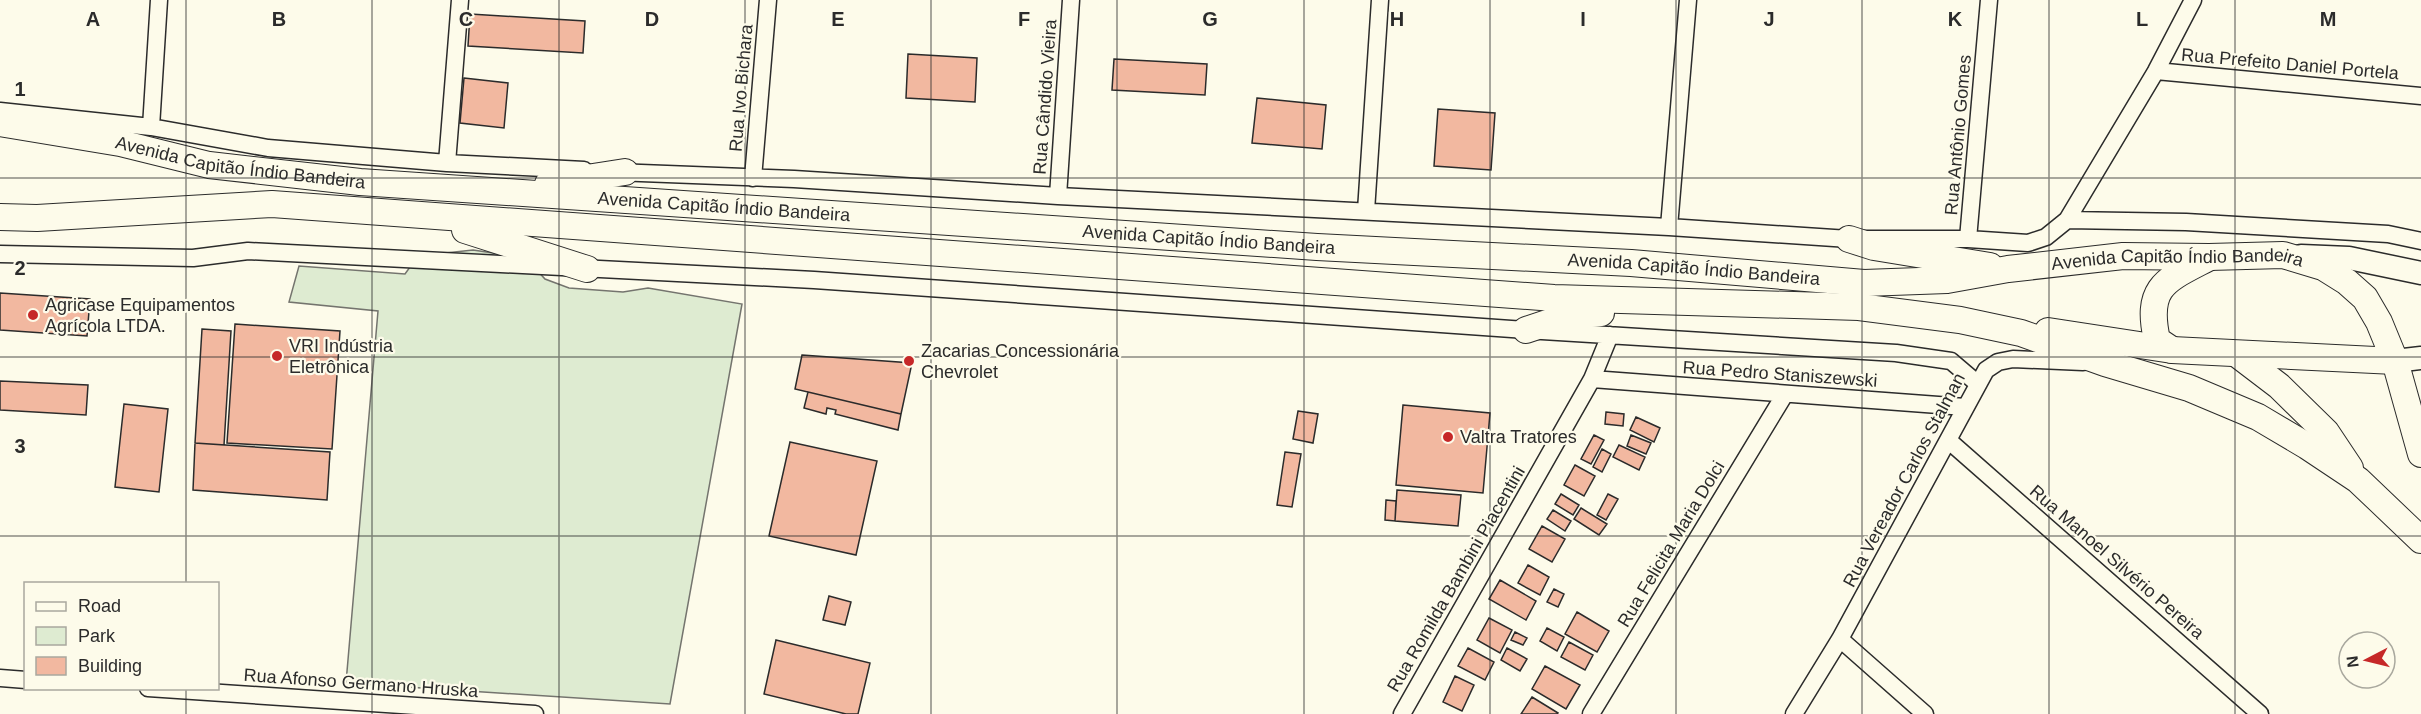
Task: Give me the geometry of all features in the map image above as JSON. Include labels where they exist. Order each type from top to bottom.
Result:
[{"type":"main road","name":"Avenida Capitão Índio Bandeira","points":[[0,123],[17,124],[120,143],[209,165],[360,182],[1317,247],[1631,263],[1862,295]]},
{"type":"main road","points":[[499,191],[625,172]]},
{"type":"main road","name":"Avenida Capitão Índio Bandeira","points":[[0,217],[59,217],[272,204],[1554,298],[1701,302],[1862,295],[2008,269],[2123,256],[2283,255],[2349,258],[2421,273]]},
{"type":"main road","points":[[416,216],[587,269]]},
{"type":"main road","points":[[1849,240],[1874,247],[2008,269]]},
{"type":"main road","points":[[2283,255],[2323,267],[2365,298],[2379,322],[2395,362],[2421,454]]},
{"type":"main road","points":[[2172,350],[2157,340],[2152,316],[2158,294],[2169,278],[2209,257]]},
{"type":"main road","points":[[1862,295],[2021,333],[2105,363],[2189,387],[2258,417],[2358,480],[2421,540]]},
{"type":"main road","points":[[1526,330],[1568,316],[1701,302]]},
{"type":"main road","points":[[2021,333],[2044,331],[2172,350],[2395,362],[2421,358]]},
{"type":"main road","points":[[2236,354],[2279,386],[2326,432],[2358,480]]},
{"type":"street","points":[[151,127],[159,0]]},
{"type":"street","points":[[447,163],[460,0]]},
{"type":"street","name":"Rua Ivo Bichara","points":[[753,178],[768,0]]},
{"type":"street","name":"Rua Cândido Vieira","points":[[1058,196],[1071,0]]},
{"type":"street","points":[[1366,211],[1380,0]]},
{"type":"street","points":[[1669,227],[1688,0]]},
{"type":"street","name":"Rua Antônio Gomes","points":[[1968,238],[1989,0]]},
{"type":"street","points":[[0,111],[151,127],[268,148],[447,163],[794,179],[1058,196],[1669,227],[1849,240],[1968,238],[2028,243],[2046,237],[2067,220],[2156,71],[2193,0]]},
{"type":"street","name":"Rua Prefeito Daniel Portela","points":[[2156,71],[2421,96]]},
{"type":"street","points":[[2067,220],[2186,222],[2376,233],[2421,241]]},
{"type":"street","points":[[0,254],[193,258],[248,251],[826,280],[1923,357],[1952,361],[1978,384]]},
{"type":"street","name":"Rua Romilda Bambini Piacentini","points":[[1402,714],[1592,379],[1610,335]]},
{"type":"street","name":"Rua Vereador Carlos Stalman","points":[[1794,714],[1840,639],[1986,370],[1998,362],[2013,359],[2105,363]]},
{"type":"street","name":"Rua Pedro Staniszewski","points":[[1592,379],[1965,407]]},
{"type":"street","name":"Rua Felicita Maria Dolci","points":[[1591,714],[1785,394]]},
{"type":"street","name":"Rua Manoel Silvério Pereira","points":[[1948,440],[2260,714]]},
{"type":"street","points":[[1840,639],[1925,714]]},
{"type":"street","points":[[0,678],[24,680]]},
{"type":"street","name":"Rua Afonso Germano Hruska","points":[[178,690],[535,714]]},
{"type":"green space","points":[[473,250],[526,258],[545,279],[569,288],[623,292],[648,288],[742,304],[670,704],[346,683],[378,311],[289,302],[299,266],[405,274],[418,256]]},
{"type":"building","points":[[470,14],[585,21],[583,53],[468,46]]},
{"type":"building","points":[[908,54],[977,58],[975,102],[906,98]]},
{"type":"building","points":[[1114,59],[1207,64],[1205,95],[1112,90]]},
{"type":"building","points":[[464,78],[508,83],[504,128],[460,123]]},
{"type":"building","points":[[1257,98],[1326,105],[1322,149],[1252,143]]},
{"type":"building","points":[[1438,109],[1495,113],[1491,170],[1434,166]]},
{"type":"building","points":[[0,293],[90,299],[87,336],[0,330]]},
{"type":"building","points":[[235,324],[340,331],[332,449],[227,443]]},
{"type":"building","points":[[202,329],[231,331],[224,445],[195,443]]},
{"type":"building","points":[[802,355],[912,363],[901,414],[795,389]]},
{"type":"building","points":[[0,381],[88,385],[86,415],[0,410]]},
{"type":"building","points":[[808,392],[901,414],[898,430],[835,414],[836,410],[827,408],[826,414],[804,408]]},
{"type":"building","points":[[124,404],[168,409],[159,492],[115,487]]},
{"type":"building","points":[[1403,405],[1490,413],[1483,493],[1396,485]]},
{"type":"building","points":[[1298,411],[1318,414],[1313,443],[1293,439]]},
{"type":"building","points":[[1606,412],[1624,414],[1623,426],[1605,424]]},
{"type":"building","points":[[1636,417],[1660,428],[1654,442],[1630,430]]},
{"type":"building","points":[[1594,435],[1604,440],[1591,464],[1581,459]]},
{"type":"building","points":[[1631,435],[1651,443],[1646,454],[1627,446]]},
{"type":"building","points":[[790,442],[877,461],[856,555],[769,536]]},
{"type":"building","points":[[195,443],[330,452],[327,500],[193,490]]},
{"type":"building","points":[[1619,445],[1645,457],[1639,470],[1613,457]]},
{"type":"building","points":[[1602,449],[1611,454],[1602,472],[1593,467]]},
{"type":"building","points":[[1285,452],[1301,454],[1292,507],[1277,505]]},
{"type":"building","points":[[1575,465],[1595,476],[1584,496],[1564,485]]},
{"type":"building","points":[[1397,490],[1461,495],[1458,526],[1395,521]]},
{"type":"building","points":[[1561,494],[1579,505],[1573,515],[1555,504]]},
{"type":"building","points":[[1608,494],[1618,499],[1606,520],[1597,515]]},
{"type":"building","points":[[1386,500],[1396,501],[1395,521],[1385,520]]},
{"type":"building","points":[[1581,508],[1607,524],[1599,535],[1574,519]]},
{"type":"building","points":[[1553,510],[1571,521],[1565,531],[1547,519]]},
{"type":"building","points":[[1542,526],[1565,539],[1552,562],[1529,549]]},
{"type":"building","points":[[1528,565],[1549,577],[1540,595],[1518,583]]},
{"type":"building","points":[[1500,580],[1536,601],[1526,620],[1489,599]]},
{"type":"building","points":[[1554,589],[1564,594],[1558,607],[1547,602]]},
{"type":"building","points":[[829,596],[851,602],[845,625],[823,620]]},
{"type":"building","points":[[1577,612],[1609,631],[1597,652],[1565,634]]},
{"type":"building","points":[[1489,618],[1512,630],[1500,653],[1477,640]]},
{"type":"building","points":[[1547,628],[1564,637],[1557,651],[1540,641]]},
{"type":"building","points":[[1515,632],[1527,638],[1523,645],[1511,640]]},
{"type":"building","points":[[776,640],[870,663],[858,714],[846,714],[764,694]]},
{"type":"building","points":[[1569,642],[1593,655],[1585,670],[1561,657]]},
{"type":"building","points":[[1468,648],[1494,662],[1485,680],[1458,666]]},
{"type":"building","points":[[1507,648],[1527,659],[1520,671],[1501,660]]},
{"type":"building","points":[[1545,666],[1580,685],[1566,709],[1532,689]]},
{"type":"building","points":[[1455,676],[1474,685],[1462,711],[1443,702]]},
{"type":"building","points":[[1532,697],[1558,713],[1521,714]]},
{"type":"place","name":"Agricase Equipamentos Agrícola LTDA.","points":[[33,315]]},
{"type":"place","name":"VRI Indústria Eletrônica","points":[[277,356]]},
{"type":"place","name":"Zacarias Concessionária Chevrolet","points":[[909,361]]},
{"type":"place","name":"Valtra Tratores","points":[[1448,437]]}]
